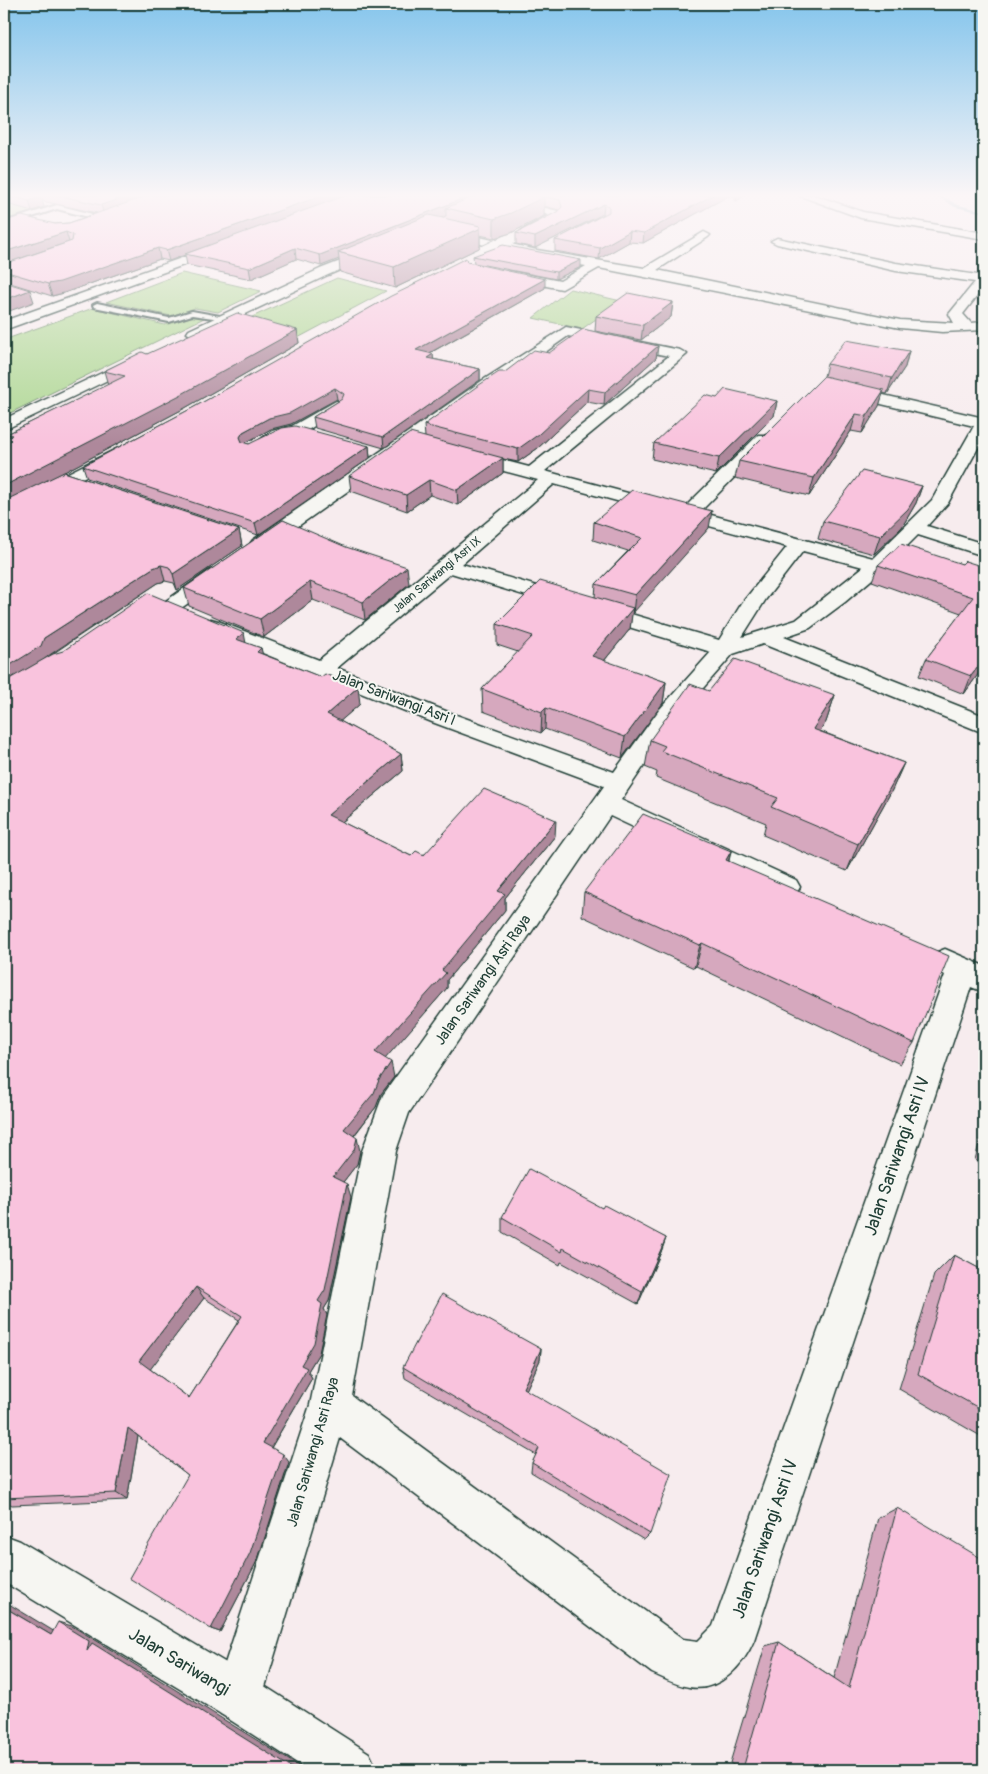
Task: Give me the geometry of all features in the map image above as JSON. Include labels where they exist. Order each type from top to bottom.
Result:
[{"type":"street","points":[[4,326],[137,278]]},
{"type":"street","points":[[184,338],[312,278]]},
{"type":"street","points":[[525,278],[562,285],[574,278]]},
{"type":"street","points":[[674,278],[900,324],[942,328],[984,326]]},
{"type":"street","points":[[958,278],[982,282],[956,314],[957,319],[966,326]]},
{"type":"street","points":[[44,299],[61,305]]},
{"type":"street","points":[[369,451],[387,456],[470,395],[566,331],[680,354],[533,472]]},
{"type":"street","points":[[4,425],[149,355]]},
{"type":"street","points":[[448,566],[725,649],[803,624],[838,598],[877,564],[939,503],[984,423],[826,387]]},
{"type":"street","points":[[252,449],[278,434],[297,430],[336,406]]},
{"type":"street","points":[[688,515],[776,426]]},
{"type":"street","points":[[297,430],[315,435]]},
{"type":"street","points":[[409,441],[428,446]]},
{"type":"street","points":[[4,512],[135,444]]},
{"type":"street","points":[[447,450],[877,564]]},
{"type":"street","name":"Jalan Sariwangi Asri I","points":[[387,456],[260,544],[234,552],[151,599],[230,634],[321,670],[614,793],[811,899]]},
{"type":"street","name":"Jalan Sariwangi Asri IX","points":[[321,670],[448,566],[552,477]]},
{"type":"street","points":[[68,479],[87,485]]},
{"type":"street","points":[[915,528],[984,550]]},
{"type":"street","name":"Jalan Sariwangi Asri Raya","points":[[238,1697],[330,1405],[379,1151],[395,1106],[667,715],[725,649],[750,605],[799,544]]},
{"type":"street","points":[[765,637],[984,725]]},
{"type":"street","points":[[918,949],[973,975]]},
{"type":"street","name":"Jalan Sariwangi Asri IV","points":[[330,1405],[668,1657],[687,1666],[703,1664],[718,1657],[731,1640],[973,975]]},
{"type":"street","name":"Jalan Sariwangi","points":[[4,1557],[238,1697],[352,1770]]},
{"type":"lane","points":[[97,305],[168,320],[192,313],[227,318]]},
{"type":"green space","points":[[169,278],[203,278],[261,291],[218,312],[195,308],[171,316],[106,302]]},
{"type":"green space","points":[[337,278],[386,291],[294,340],[239,323]]},
{"type":"green space","points":[[570,289],[621,301],[582,329],[533,318]]},
{"type":"green space","points":[[93,308],[165,325],[194,316],[204,318],[4,416],[4,340]]},
{"type":"building","points":[[27,278],[72,278],[60,282],[48,284]]},
{"type":"building","points":[[426,278],[545,279],[416,350],[433,354],[427,358],[480,369],[383,437],[313,417],[342,399],[344,394],[335,388],[290,413],[269,418],[243,432],[240,437],[242,442],[249,444],[282,428],[295,426],[369,446],[255,523],[83,466],[196,406],[391,296],[416,284],[414,284]]},
{"type":"building","points":[[4,282],[30,290],[4,300]]},
{"type":"building","points":[[628,293],[673,302],[643,325],[596,316]]},
{"type":"building","points":[[237,313],[297,330],[182,394],[4,486],[4,439],[12,435],[7,434],[125,376],[104,371],[142,352],[147,354]]},
{"type":"building","points":[[583,329],[658,346],[605,392],[588,389],[539,434],[518,449],[424,425],[476,387],[499,372],[505,372],[534,350],[549,353]]},
{"type":"building","points":[[846,340],[909,351],[892,378],[827,364]]},
{"type":"building","points":[[824,376],[884,390],[867,416],[856,414],[814,478],[739,461]]},
{"type":"building","points":[[725,389],[777,401],[719,458],[654,443],[705,395],[717,398]]},
{"type":"building","points":[[410,433],[503,458],[457,490],[429,480],[406,495],[349,476]]},
{"type":"building","points":[[862,471],[922,486],[908,509],[880,536],[823,521]]},
{"type":"building","points":[[64,472],[239,530],[173,574],[169,567],[161,565],[153,568],[44,638],[41,646],[4,669],[4,501]]},
{"type":"building","points":[[632,490],[712,511],[635,595],[596,584],[642,538],[594,522]]},
{"type":"building","points":[[283,520],[346,547],[407,567],[363,602],[310,582],[260,619],[184,588]]},
{"type":"building","points":[[901,544],[962,564],[965,561],[984,567],[984,659],[971,676],[926,659],[973,597],[878,565]]},
{"type":"building","points":[[540,581],[633,608],[592,656],[666,682],[625,737],[546,708],[542,712],[482,689],[533,636],[497,624]]},
{"type":"building","points":[[148,593],[244,633],[236,639],[261,648],[257,652],[321,677],[325,674],[358,687],[327,714],[401,754],[328,815],[411,856],[416,851],[424,855],[484,789],[556,820],[498,891],[505,894],[442,970],[446,973],[375,1052],[391,1062],[379,1080],[374,1093],[344,1129],[357,1138],[354,1150],[333,1177],[347,1184],[325,1290],[318,1301],[322,1304],[314,1343],[301,1365],[307,1368],[263,1443],[283,1454],[250,1553],[211,1629],[129,1578],[188,1475],[128,1428],[116,1493],[4,1498],[4,682],[53,654],[63,651]],"holes":[[[196,1287],[242,1316],[189,1398],[139,1361]]]},
{"type":"building","points":[[735,659],[835,695],[813,729],[904,763],[858,844],[771,807],[778,798],[661,751],[665,746],[650,740],[690,684],[709,691]]},
{"type":"building","points":[[643,814],[731,851],[726,860],[949,956],[914,1043],[702,943],[700,945],[584,892]]},
{"type":"building","points":[[529,1169],[602,1208],[604,1205],[666,1238],[642,1292],[563,1248],[562,1252],[502,1217]]},
{"type":"building","points":[[954,1255],[984,1271],[984,1411],[918,1374]]},
{"type":"building","points":[[442,1294],[541,1349],[523,1388],[671,1474],[650,1534],[532,1463],[539,1448],[403,1367]]},
{"type":"building","points":[[897,1508],[984,1560],[984,1770],[752,1770],[744,1765],[779,1642],[849,1688]]},
{"type":"building","points":[[4,1607],[51,1635],[58,1622],[89,1641],[87,1651],[92,1643],[295,1770],[4,1770]]}]
